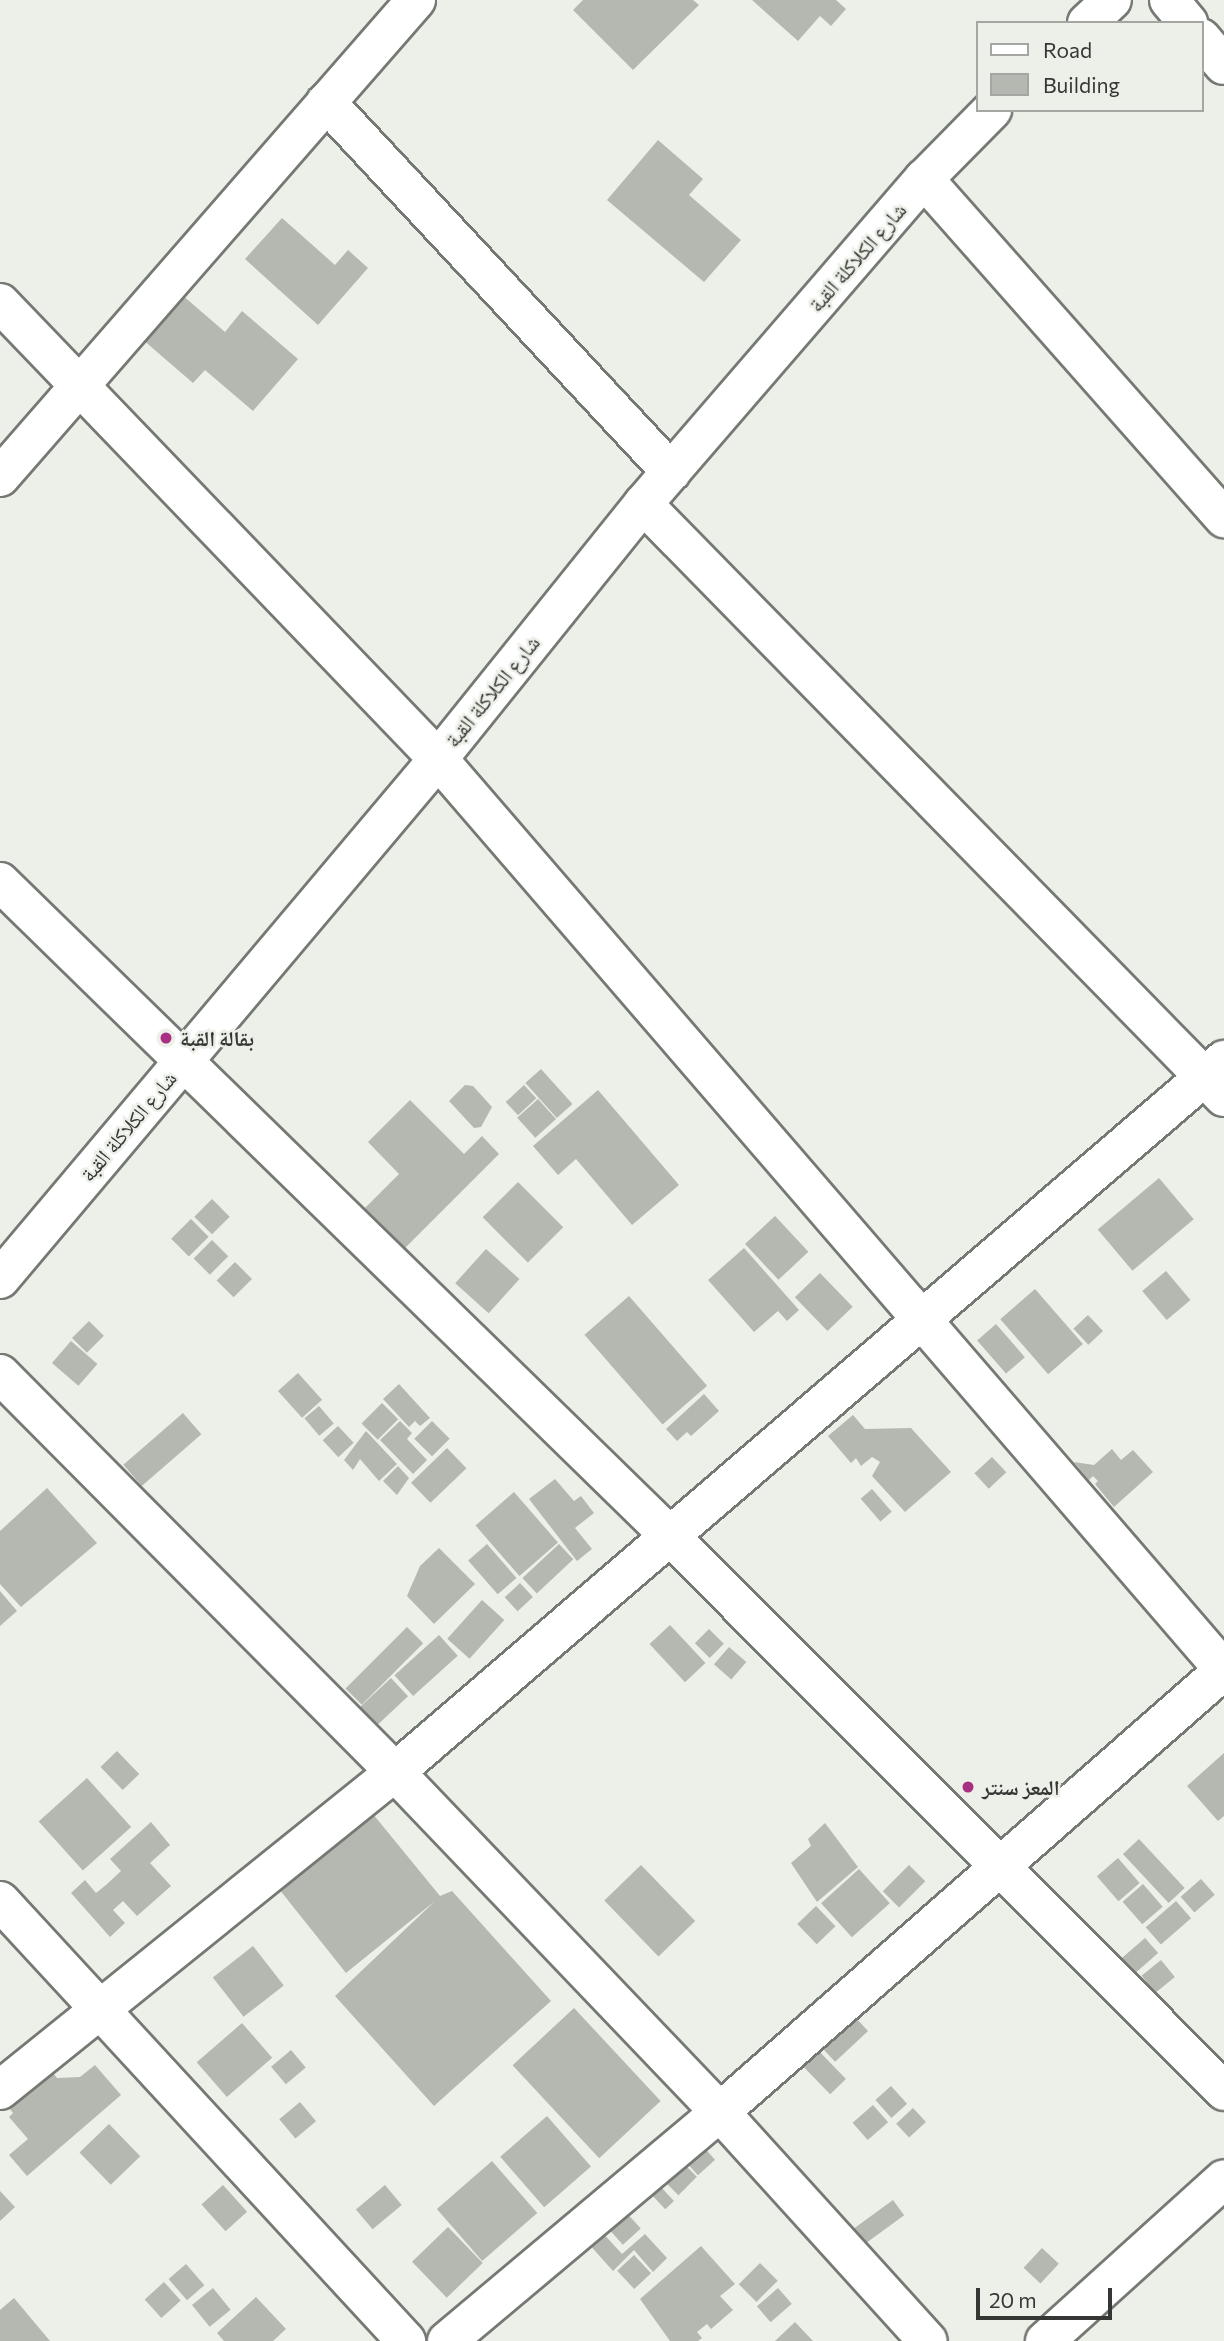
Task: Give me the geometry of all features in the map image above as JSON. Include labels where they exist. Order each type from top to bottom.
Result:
[{"type":"street","points":[[0,477],[416,0]]},
{"type":"street","points":[[1089,21],[1112,0]]},
{"type":"street","points":[[1169,0],[1186,21]]},
{"type":"street","points":[[1203,40],[1224,65]]},
{"type":"street","points":[[326,102],[671,472]]},
{"type":"street","name":"شارع الكلاكلة القبة","points":[[0,1279],[438,759],[643,504],[925,178],[990,112]]},
{"type":"street","points":[[925,178],[1224,518]]},
{"type":"street","points":[[0,303],[438,759],[922,1315],[1224,1670],[720,2112],[447,2341]]},
{"type":"street","points":[[0,2090],[101,2013],[395,1772],[922,1315],[1218,1078],[643,504]]},
{"type":"street","points":[[0,882],[670,1536],[1224,2091]]},
{"type":"street","points":[[0,1374],[395,1772],[720,2112],[928,2341]]},
{"type":"street","points":[[0,1901],[406,2341]]},
{"type":"street","points":[[1045,2341],[1224,2179]]},
{"type":"building","points":[[583,0],[693,0],[699,5],[633,70],[573,10]]},
{"type":"building","points":[[752,0],[836,0],[846,9],[831,26],[820,16],[798,41]]},
{"type":"building","points":[[658,140],[703,179],[689,195],[741,240],[704,282],[607,200]]},
{"type":"building","points":[[282,218],[335,265],[348,250],[368,268],[318,325],[245,259]]},
{"type":"building","points":[[181,294],[225,332],[242,311],[298,359],[253,411],[205,370],[193,383],[142,339]]},
{"type":"building","points":[[541,1069],[572,1104],[557,1118],[525,1083]]},
{"type":"building","points":[[465,1085],[473,1086],[492,1107],[481,1127],[474,1128],[449,1101]]},
{"type":"building","points":[[524,1085],[536,1098],[518,1115],[506,1102]]},
{"type":"building","points":[[598,1090],[679,1185],[632,1225],[576,1159],[558,1175],[533,1146]]},
{"type":"building","points":[[538,1099],[556,1119],[535,1138],[517,1118]]},
{"type":"building","points":[[410,1100],[464,1154],[482,1136],[499,1154],[405,1248],[365,1208],[399,1174],[368,1142]]},
{"type":"building","points":[[1159,1178],[1194,1219],[1132,1271],[1098,1229]]},
{"type":"building","points":[[518,1182],[563,1227],[528,1263],[483,1217]]},
{"type":"building","points":[[212,1199],[230,1217],[212,1234],[194,1217]]},
{"type":"building","points":[[775,1216],[808,1252],[778,1280],[745,1244]]},
{"type":"building","points":[[191,1219],[209,1237],[189,1256],[171,1239]]},
{"type":"building","points":[[212,1240],[228,1256],[210,1275],[194,1258]]},
{"type":"building","points":[[744,1248],[799,1310],[787,1321],[778,1311],[754,1332],[708,1280]]},
{"type":"building","points":[[486,1249],[519,1279],[489,1313],[455,1283]]},
{"type":"building","points":[[235,1262],[252,1279],[234,1297],[217,1280]]},
{"type":"building","points":[[1166,1271],[1190,1300],[1167,1320],[1142,1291]]},
{"type":"building","points":[[820,1273],[853,1307],[827,1331],[795,1297]]},
{"type":"building","points":[[1035,1289],[1083,1344],[1048,1374],[1000,1319]]},
{"type":"building","points":[[629,1296],[707,1386],[663,1425],[584,1335]]},
{"type":"building","points":[[1088,1315],[1103,1331],[1088,1345],[1073,1329]]},
{"type":"building","points":[[89,1321],[104,1336],[87,1353],[72,1338]]},
{"type":"building","points":[[996,1324],[1025,1357],[1006,1374],[977,1340]]},
{"type":"building","points":[[71,1341],[97,1364],[78,1386],[52,1363]]},
{"type":"building","points":[[298,1373],[322,1400],[302,1418],[278,1391]]},
{"type":"building","points":[[399,1384],[430,1418],[420,1426],[415,1421],[409,1427],[383,1399]]},
{"type":"building","points":[[704,1394],[719,1411],[691,1436],[687,1432],[677,1441],[666,1429]]},
{"type":"building","points":[[382,1403],[398,1419],[378,1440],[361,1424]]},
{"type":"building","points":[[319,1406],[334,1424],[319,1436],[304,1418]]},
{"type":"building","points":[[183,1413],[201,1434],[142,1486],[123,1465]]},
{"type":"building","points":[[853,1415],[865,1429],[911,1428],[951,1472],[905,1512],[872,1476],[880,1462],[872,1457],[861,1466],[856,1458],[851,1463],[828,1436]]},
{"type":"building","points":[[400,1421],[412,1433],[407,1439],[427,1460],[413,1474],[380,1440]]},
{"type":"building","points":[[432,1421],[450,1439],[432,1456],[414,1439]]},
{"type":"building","points":[[338,1426],[354,1443],[338,1457],[323,1440]]},
{"type":"building","points":[[366,1431],[397,1464],[379,1481],[360,1459],[353,1470],[344,1460]]},
{"type":"building","points":[[447,1448],[466,1468],[430,1503],[411,1483]]},
{"type":"building","points":[[1112,1449],[1121,1460],[1133,1450],[1153,1472],[1114,1507],[1095,1484],[1098,1481],[1093,1476],[1089,1480],[1074,1462],[1094,1465]]},
{"type":"building","points":[[992,1457],[1006,1472],[989,1489],[974,1473]]},
{"type":"building","points":[[398,1466],[409,1478],[397,1495],[383,1481]]},
{"type":"building","points":[[555,1479],[574,1501],[581,1496],[594,1513],[575,1528],[592,1549],[577,1561],[529,1499]]},
{"type":"building","points":[[47,1488],[97,1543],[21,1607],[0,1584],[0,1531]]},
{"type":"building","points":[[872,1489],[892,1512],[880,1521],[861,1499]]},
{"type":"building","points":[[514,1492],[558,1543],[519,1576],[476,1525]]},
{"type":"building","points":[[487,1544],[517,1578],[498,1594],[468,1560]]},
{"type":"building","points":[[559,1544],[573,1559],[537,1593],[522,1578]]},
{"type":"building","points":[[439,1548],[475,1584],[434,1624],[407,1596],[420,1566]]},
{"type":"building","points":[[520,1583],[533,1597],[518,1611],[505,1597]]},
{"type":"building","points":[[0,1591],[17,1611],[0,1626]]},
{"type":"building","points":[[482,1600],[504,1620],[469,1659],[447,1639]]},
{"type":"building","points":[[670,1625],[705,1663],[685,1682],[650,1644]]},
{"type":"building","points":[[407,1627],[423,1643],[362,1705],[345,1689]]},
{"type":"building","points":[[709,1629],[724,1644],[710,1658],[695,1643]]},
{"type":"building","points":[[439,1635],[458,1656],[413,1696],[394,1675]]},
{"type":"building","points":[[729,1647],[746,1662],[731,1679],[714,1664]]},
{"type":"building","points":[[391,1678],[408,1696],[377,1725],[360,1707]]},
{"type":"building","points":[[117,1751],[139,1774],[123,1790],[100,1767]]},
{"type":"building","points":[[1224,1753],[1224,1816],[1218,1821],[1187,1786]]},
{"type":"building","points":[[87,1778],[131,1827],[83,1871],[39,1821]]},
{"type":"building","points":[[368,1808],[440,1896],[452,1891],[551,2001],[434,2106],[335,1996],[435,1901],[346,1973],[275,1884]]},
{"type":"building","points":[[151,1822],[170,1845],[150,1863],[171,1886],[137,1916],[123,1901],[113,1910],[125,1923],[110,1937],[71,1893],[85,1880],[96,1893],[106,1885],[121,1871],[110,1859]]},
{"type":"building","points":[[825,1823],[858,1867],[817,1902],[791,1863],[811,1846],[808,1839]]},
{"type":"building","points":[[1139,1839],[1185,1888],[1169,1903],[1123,1854]]},
{"type":"building","points":[[1118,1858],[1140,1883],[1119,1901],[1097,1876]]},
{"type":"building","points":[[641,1865],[695,1921],[658,1957],[604,1900]]},
{"type":"building","points":[[909,1865],[925,1881],[899,1907],[883,1891]]},
{"type":"building","points":[[859,1869],[890,1903],[852,1937],[821,1903]]},
{"type":"building","points":[[1201,1879],[1215,1895],[1194,1913],[1181,1897]]},
{"type":"building","points":[[1143,1884],[1163,1907],[1142,1924],[1123,1902]]},
{"type":"building","points":[[1176,1901],[1191,1918],[1161,1945],[1146,1927]]},
{"type":"building","points":[[816,1906],[835,1926],[817,1944],[797,1924]]},
{"type":"building","points":[[1145,1938],[1158,1953],[1135,1973],[1122,1958]]},
{"type":"building","points":[[253,1946],[284,1985],[244,2017],[213,1977]]},
{"type":"building","points":[[1161,1960],[1175,1977],[1155,1993],[1142,1976]]},
{"type":"building","points":[[574,2008],[661,2101],[599,2158],[513,2065]]},
{"type":"building","points":[[853,2015],[868,2031],[835,2062],[820,2046]]},
{"type":"building","points":[[242,2023],[272,2058],[227,2097],[197,2062]]},
{"type":"building","points":[[814,2046],[846,2079],[830,2094],[798,2061]]},
{"type":"building","points":[[291,2050],[306,2068],[286,2084],[271,2067]]},
{"type":"building","points":[[95,2065],[121,2095],[27,2176],[9,2155],[28,2139],[9,2117],[13,2113],[7,2105],[50,2069],[57,2078],[80,2077]]},
{"type":"building","points":[[891,2086],[907,2104],[891,2118],[875,2100]]},
{"type":"building","points":[[300,2102],[316,2121],[295,2139],[279,2119]]},
{"type":"building","points":[[873,2105],[888,2122],[868,2140],[853,2123]]},
{"type":"building","points":[[913,2108],[926,2122],[909,2138],[896,2124]]},
{"type":"building","points":[[547,2116],[591,2167],[544,2207],[500,2157]]},
{"type":"building","points":[[109,2124],[140,2156],[111,2185],[80,2152]]},
{"type":"building","points":[[699,2142],[715,2160],[698,2175],[682,2157]]},
{"type":"building","points":[[492,2161],[537,2213],[482,2261],[437,2209]]},
{"type":"building","points":[[682,2162],[697,2177],[678,2195],[664,2180]]},
{"type":"building","points":[[223,2185],[247,2212],[226,2231],[201,2204]]},
{"type":"building","points":[[385,2185],[402,2205],[373,2229],[356,2209]]},
{"type":"building","points":[[659,2185],[674,2201],[665,2209],[650,2193]]},
{"type":"building","points":[[0,2191],[15,2207],[0,2221]]},
{"type":"building","points":[[893,2200],[904,2215],[864,2245],[853,2229]]},
{"type":"building","points":[[624,2210],[641,2229],[623,2245],[606,2226]]},
{"type":"building","points":[[448,2227],[483,2263],[447,2298],[412,2262]]},
{"type":"building","points":[[601,2231],[622,2254],[645,2234],[667,2258],[653,2272],[634,2250],[613,2271],[588,2243]]},
{"type":"building","points":[[701,2246],[735,2284],[720,2296],[733,2310],[711,2329],[707,2324],[697,2332],[702,2338],[698,2341],[670,2341],[640,2299]]},
{"type":"building","points":[[1042,2248],[1059,2264],[1040,2283],[1024,2268]]},
{"type":"building","points":[[634,2255],[651,2273],[634,2289],[617,2271]]},
{"type":"building","points":[[760,2263],[778,2281],[756,2302],[739,2284]]},
{"type":"building","points":[[186,2264],[204,2285],[187,2300],[169,2279]]},
{"type":"building","points":[[164,2282],[181,2301],[161,2318],[145,2299]]},
{"type":"building","points":[[213,2288],[231,2310],[210,2327],[192,2305]]},
{"type":"building","points":[[778,2288],[792,2304],[771,2322],[757,2306]]},
{"type":"building","points":[[256,2297],[286,2329],[273,2341],[224,2341],[217,2333]]},
{"type":"building","points":[[14,2298],[50,2341],[0,2341],[0,2310]]},
{"type":"building","points":[[795,2322],[813,2341],[775,2341]]},
{"type":"place","name":"بقالة القبة","points":[[166,1038]]},
{"type":"place","name":"المعز سنتر","points":[[968,1787]]}]
